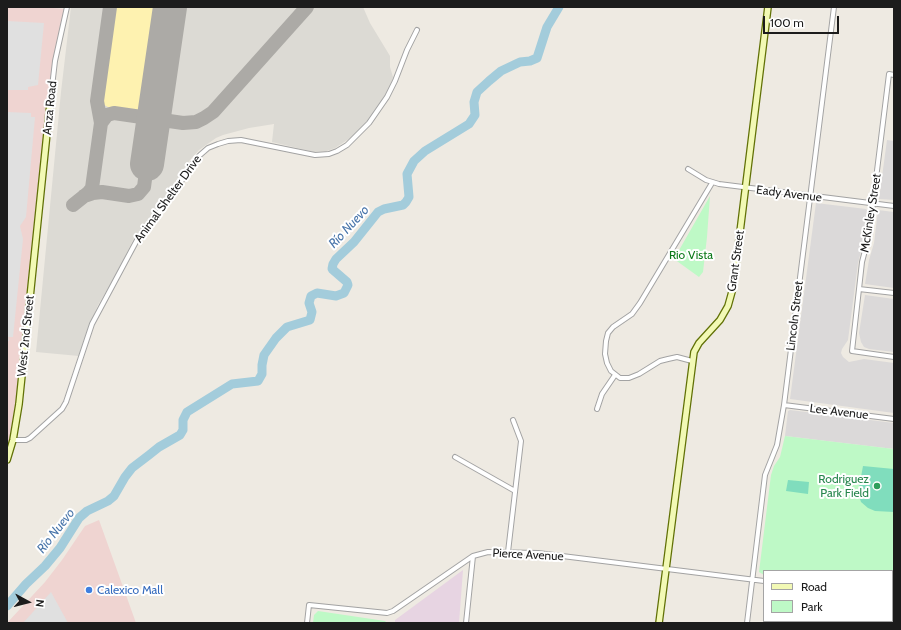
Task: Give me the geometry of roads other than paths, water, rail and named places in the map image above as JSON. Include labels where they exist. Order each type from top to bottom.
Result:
[{"type":"street","name":"Anza Road","points":[[40,210],[55,61],[67,7]]},
{"type":"street","name":"Grant Street","points":[[659,623],[692,361],[694,352],[699,344],[720,320],[728,306],[733,288],[768,7]]},
{"type":"street","name":"Lincoln Street","points":[[747,623],[765,475],[777,445],[784,405],[834,7]]},
{"type":"street","name":"Animal Shelter Drive","points":[[13,440],[26,440],[30,438],[62,409],[66,402],[92,324],[137,240],[170,198],[192,164],[200,155],[208,148],[228,140],[241,140],[316,155],[329,154],[338,151],[347,145],[369,123],[387,97],[395,81],[404,55],[417,30]]},
{"type":"street","name":"McKinley Street","points":[[892,74],[869,235],[862,262],[852,351],[894,357]]},
{"type":"street","name":"Eady Avenue","points":[[688,169],[712,182],[745,188],[894,206]]},
{"type":"street","points":[[692,361],[677,357],[668,358],[660,361],[639,374],[629,378],[620,378],[615,375],[607,364],[605,354],[608,333],[613,327],[632,314],[640,303],[712,182]]},
{"type":"street","name":"West 2nd Street","points":[[7,460],[13,440],[19,404],[40,210]]},
{"type":"street","points":[[859,289],[894,293]]},
{"type":"street","points":[[597,409],[602,394],[615,375]]},
{"type":"street","name":"Lee Avenue","points":[[784,405],[894,419]]},
{"type":"street","points":[[508,552],[521,441],[513,420]]},
{"type":"street","points":[[455,457],[515,491]]},
{"type":"street","name":"Pierce Avenue","points":[[307,623],[309,605],[387,613],[393,611],[473,556],[488,552],[538,553],[763,581]]},
{"type":"street","points":[[466,623],[473,556]]},
{"type":"waterway","name":"Río Nuevo","points":[[7,606],[60,548],[79,518],[87,511],[108,501],[114,496],[132,468],[159,447],[180,435],[183,430],[183,420],[187,412],[232,384],[258,381],[262,374],[264,355],[276,338],[287,327],[310,320],[312,312],[309,303],[311,296],[317,293],[336,296],[344,293],[348,285],[347,282],[332,269],[336,259],[354,242],[378,212],[384,209],[403,205],[406,202],[409,197],[407,174],[414,161],[425,151],[469,124],[475,115],[474,102],[477,92],[501,71],[520,62],[530,61],[537,58],[547,27],[559,7]]},
{"type":"place","name":"Rodriguez Park Field","points":[[877,486]]},
{"type":"place","name":"Calexico Mall","points":[[89,590]]},
{"type":"park label","name":"Rio Vista","points":[[691,255]]}]
